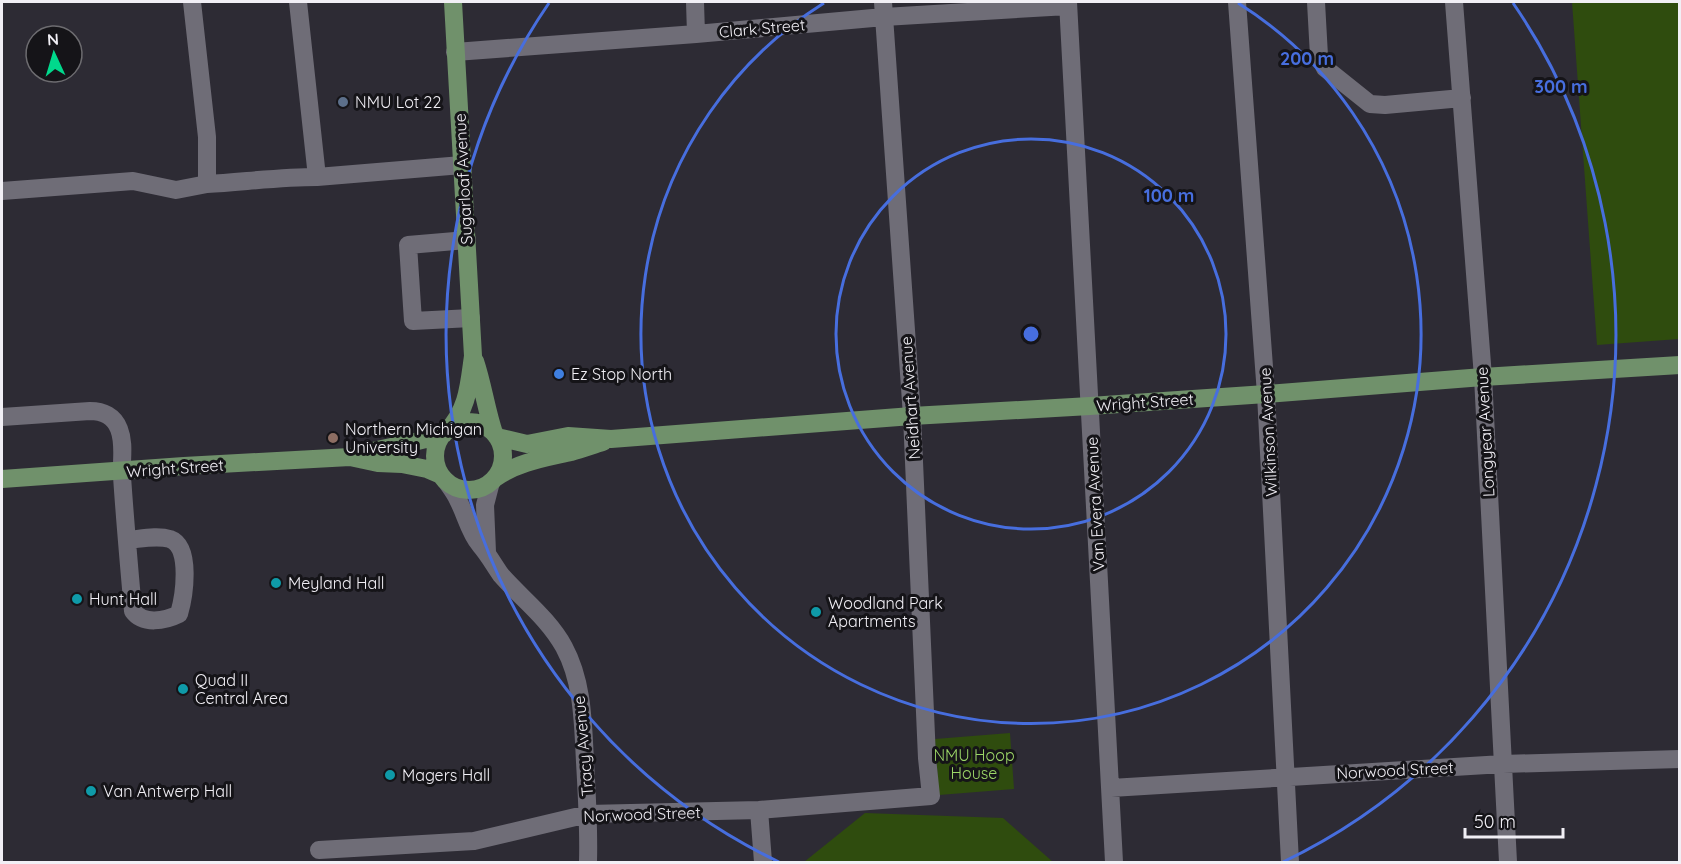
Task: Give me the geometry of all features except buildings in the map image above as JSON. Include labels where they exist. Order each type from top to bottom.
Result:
[{"type":"main road","name":"Sugarloaf Avenue","points":[[446,432],[459,418],[469,383],[473,356],[453,2]]},
{"type":"main road","name":"Sugarloaf Avenue","points":[[473,356],[481,379],[485,405],[496,435]]},
{"type":"main road","name":"Wright Street","points":[[496,435],[527,444],[568,436],[611,439],[912,416],[1090,406],[1680,365]]},
{"type":"main road","points":[[470,423],[480,424],[496,435],[502,447],[503,457],[501,468],[493,480],[482,488],[466,490],[455,487],[444,478],[436,463],[435,453],[438,442],[446,432],[461,424],[470,423]]},
{"type":"main road","name":"Wright Street","points":[[2,479],[350,457],[379,448],[419,442],[446,432]]},
{"type":"main road","name":"Wright Street","points":[[493,480],[513,467],[611,439]]},
{"type":"main road","name":"Wright Street","points":[[350,457],[427,469],[444,478]]},
{"type":"street","points":[[192,2],[207,137],[207,184]]},
{"type":"street","points":[[298,2],[317,177]]},
{"type":"street","points":[[695,2],[696,34]]},
{"type":"street","name":"Wilkinson Avenue","points":[[1237,2],[1266,394],[1290,862]]},
{"type":"street","points":[[1316,2],[1319,56],[1325,68],[1370,104],[1385,105],[1462,98]]},
{"type":"street","name":"Longyear Avenue","points":[[1454,2],[1483,377],[1508,862]]},
{"type":"street","name":"Clark Street","points":[[455,52],[696,34],[883,9],[1068,4]]},
{"type":"street","name":"Van Evera Avenue","points":[[1068,4],[1114,862]]},
{"type":"street","name":"Neidhart Avenue","points":[[883,9],[912,416],[930,796]]},
{"type":"street","points":[[2,191],[133,181],[176,190],[207,184],[462,165]]},
{"type":"street","points":[[467,240],[408,245],[413,321],[471,318]]},
{"type":"street","points":[[2,417],[90,411],[105,413],[117,424],[122,443],[122,471],[127,540],[133,611],[137,616],[147,620],[169,619],[179,614],[185,570],[183,555],[177,543],[170,539],[156,537],[127,540]]},
{"type":"street","name":"Tracy Avenue","points":[[444,478],[459,501],[475,538],[501,574],[555,633],[571,663],[582,717],[588,814],[588,862]]},
{"type":"street","points":[[487,552],[485,505],[493,480]]},
{"type":"street","name":"Norwood Street","points":[[1111,788],[1503,764],[1680,759]]},
{"type":"street","name":"Norwood Street","points":[[319,850],[474,841],[588,814],[759,810],[930,796]]},
{"type":"street","points":[[759,810],[764,862]]},
{"type":"green space","points":[[1572,2],[1679,2],[1679,339],[1597,345]]},
{"type":"green space","name":"NMU Hoop House","points":[[1010,733],[1014,789],[939,795],[935,739]]},
{"type":"green space","points":[[865,813],[1003,818],[1053,862],[804,862]]},
{"type":"place","name":"NMU Lot 22","points":[[343,102]]},
{"type":"place","name":"Ez Stop North","points":[[559,374]]},
{"type":"place","name":"Northern Michigan University","points":[[333,438]]},
{"type":"place","name":"Meyland Hall","points":[[276,583]]},
{"type":"place","name":"Hunt Hall","points":[[77,599]]},
{"type":"place","name":"Woodland Park Apartments","points":[[816,612]]},
{"type":"place","name":"Quad II Central Area","points":[[183,689]]},
{"type":"place","name":"Magers Hall","points":[[390,775]]},
{"type":"place","name":"Van Antwerp Hall","points":[[91,791]]}]
